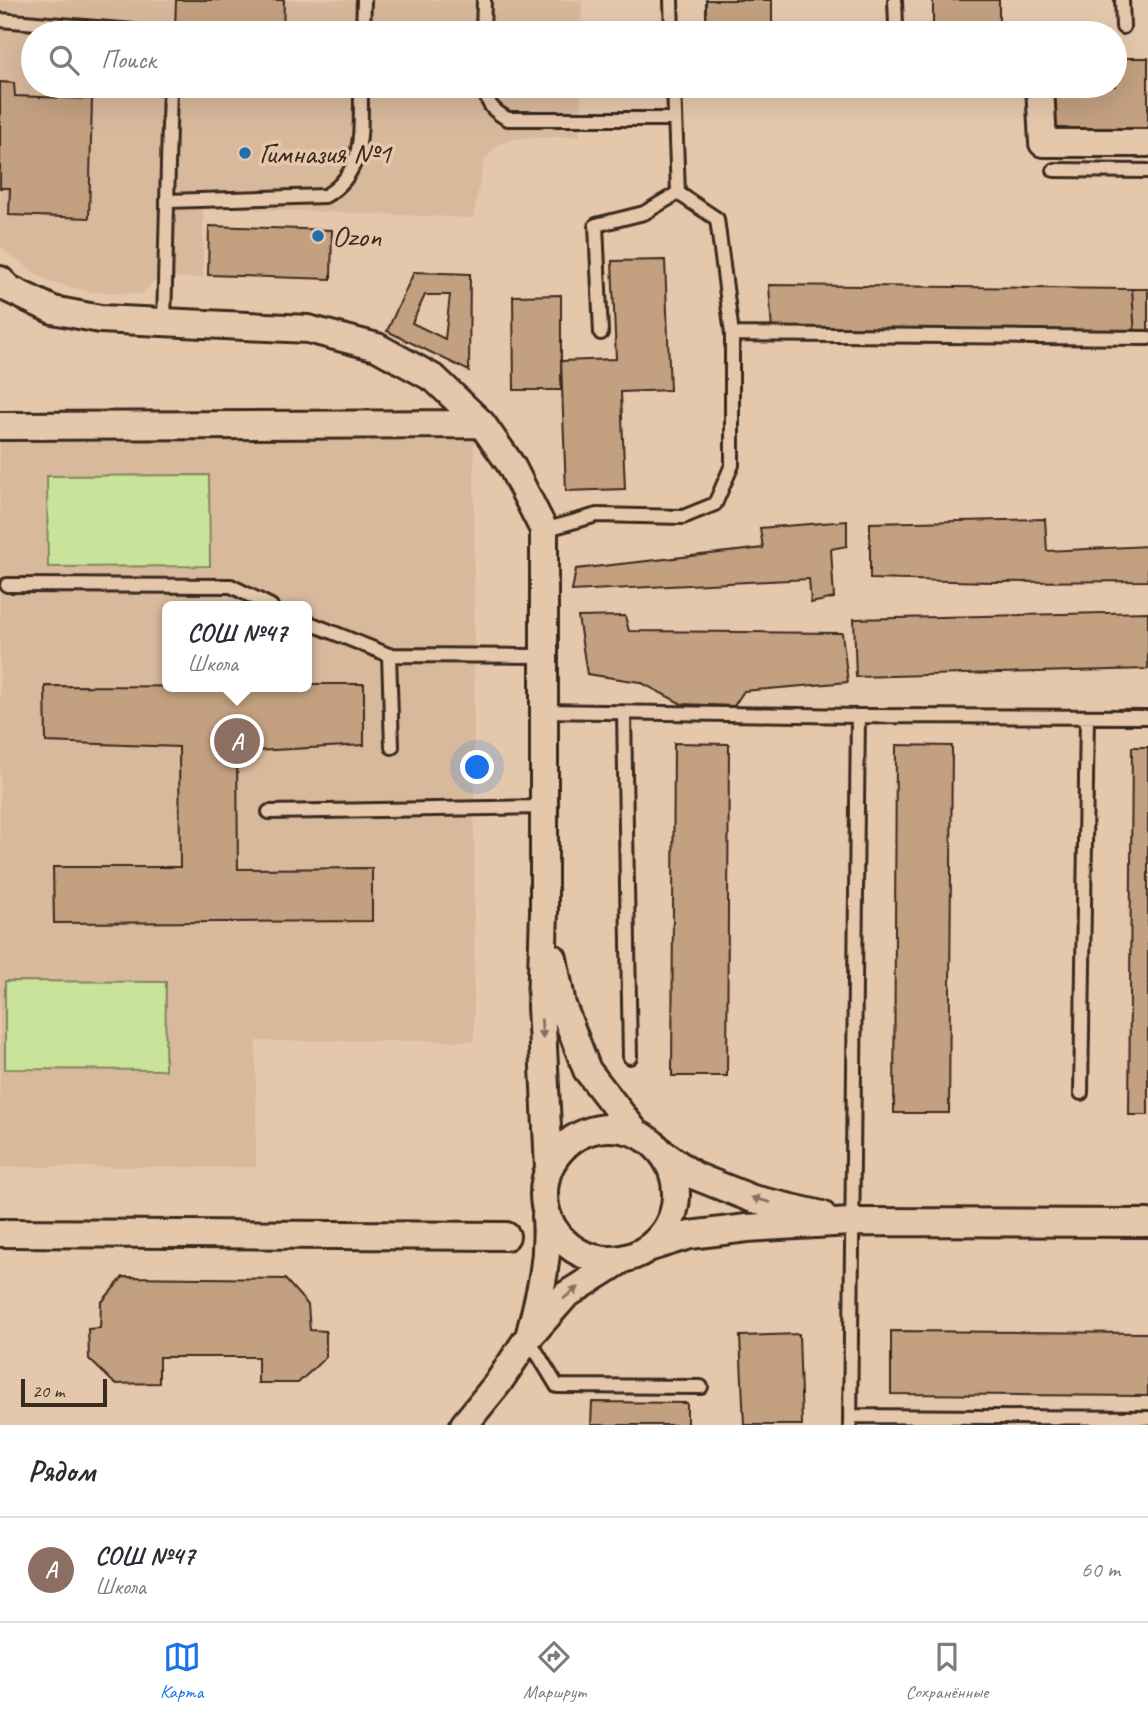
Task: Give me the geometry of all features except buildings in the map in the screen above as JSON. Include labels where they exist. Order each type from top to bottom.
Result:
[{"type":"street","points":[[1041,98],[1043,144],[1148,143]]},
{"type":"street","points":[[3,287],[52,310],[100,319],[308,329],[377,347],[435,379],[482,424],[511,466],[544,530],[544,912],[541,1006],[549,1168]]},
{"type":"street","points":[[0,426],[482,424]]},
{"type":"street","points":[[544,912],[562,1005],[587,1069],[636,1133],[695,1176],[753,1199],[851,1222]]},
{"type":"street","points":[[528,1338],[544,1278],[547,1236],[544,1185],[549,1168],[561,1150],[576,1137],[595,1130],[616,1128],[636,1133]]},
{"type":"street","points":[[651,1247],[666,1231],[674,1212],[676,1191],[671,1170],[660,1151]]},
{"type":"street","points":[[545,1208],[561,1239],[579,1253],[601,1260],[638,1255],[651,1247],[690,1235],[851,1222],[1148,1223]]},
{"type":"street","points":[[0,1233],[506,1236]]},
{"type":"street","points":[[464,1425],[498,1383],[528,1338],[566,1295],[623,1259]]},
{"type":"lane","points":[[364,21],[365,0]]},
{"type":"lane","points":[[484,0],[484,21]]},
{"type":"lane","points":[[671,0],[672,21]]},
{"type":"lane","points":[[895,0],[896,21]]},
{"type":"lane","points":[[1122,0],[1123,21]]},
{"type":"lane","points":[[0,20],[21,22]]},
{"type":"lane","points":[[164,323],[170,98]]},
{"type":"lane","points":[[167,201],[325,196],[339,188],[352,172],[359,148],[361,98]]},
{"type":"lane","points":[[486,98],[494,111],[508,119],[675,119]]},
{"type":"lane","points":[[674,98],[678,192]]},
{"type":"lane","points":[[1054,170],[1148,171]]},
{"type":"lane","points":[[601,333],[596,225],[644,213],[678,192]]},
{"type":"lane","points":[[544,530],[597,516],[683,517],[715,504],[732,465],[732,334],[717,219],[678,192]]},
{"type":"lane","points":[[732,334],[1148,338]]},
{"type":"lane","points":[[7,585],[231,586],[261,601]]},
{"type":"lane","points":[[312,624],[389,654],[545,656]]},
{"type":"lane","points":[[389,654],[392,747]]},
{"type":"lane","points":[[544,711],[1148,717]]},
{"type":"lane","points":[[624,712],[630,1057]]},
{"type":"lane","points":[[858,716],[850,1421],[1059,1421],[1148,1418]]},
{"type":"lane","points":[[1080,1093],[1087,717]]},
{"type":"lane","points":[[269,812],[544,807]]},
{"type":"lane","points":[[528,1338],[556,1385],[701,1387]]},
{"type":"shaded area","name":"Гимназия №1","points":[[0,0],[582,0],[581,21],[21,21],[21,98],[581,98],[580,136],[515,139],[497,145],[484,161],[473,218],[203,207],[203,278],[158,277],[142,294],[92,292],[47,281],[0,245]]},
{"type":"shaded area","points":[[0,440],[474,441],[474,1041],[256,1041],[256,1167],[0,1167]]},
{"type":"green space","points":[[209,475],[210,566],[48,567],[47,476]]},
{"type":"green space","points":[[5,981],[166,982],[165,1070],[5,1069]]},
{"type":"place","name":"Гимназия №1","points":[[245,153]]},
{"type":"place","name":"Ozon","points":[[318,236]]},
{"type":"place","name":"СОШ №47","points":[[237,741]]}]
